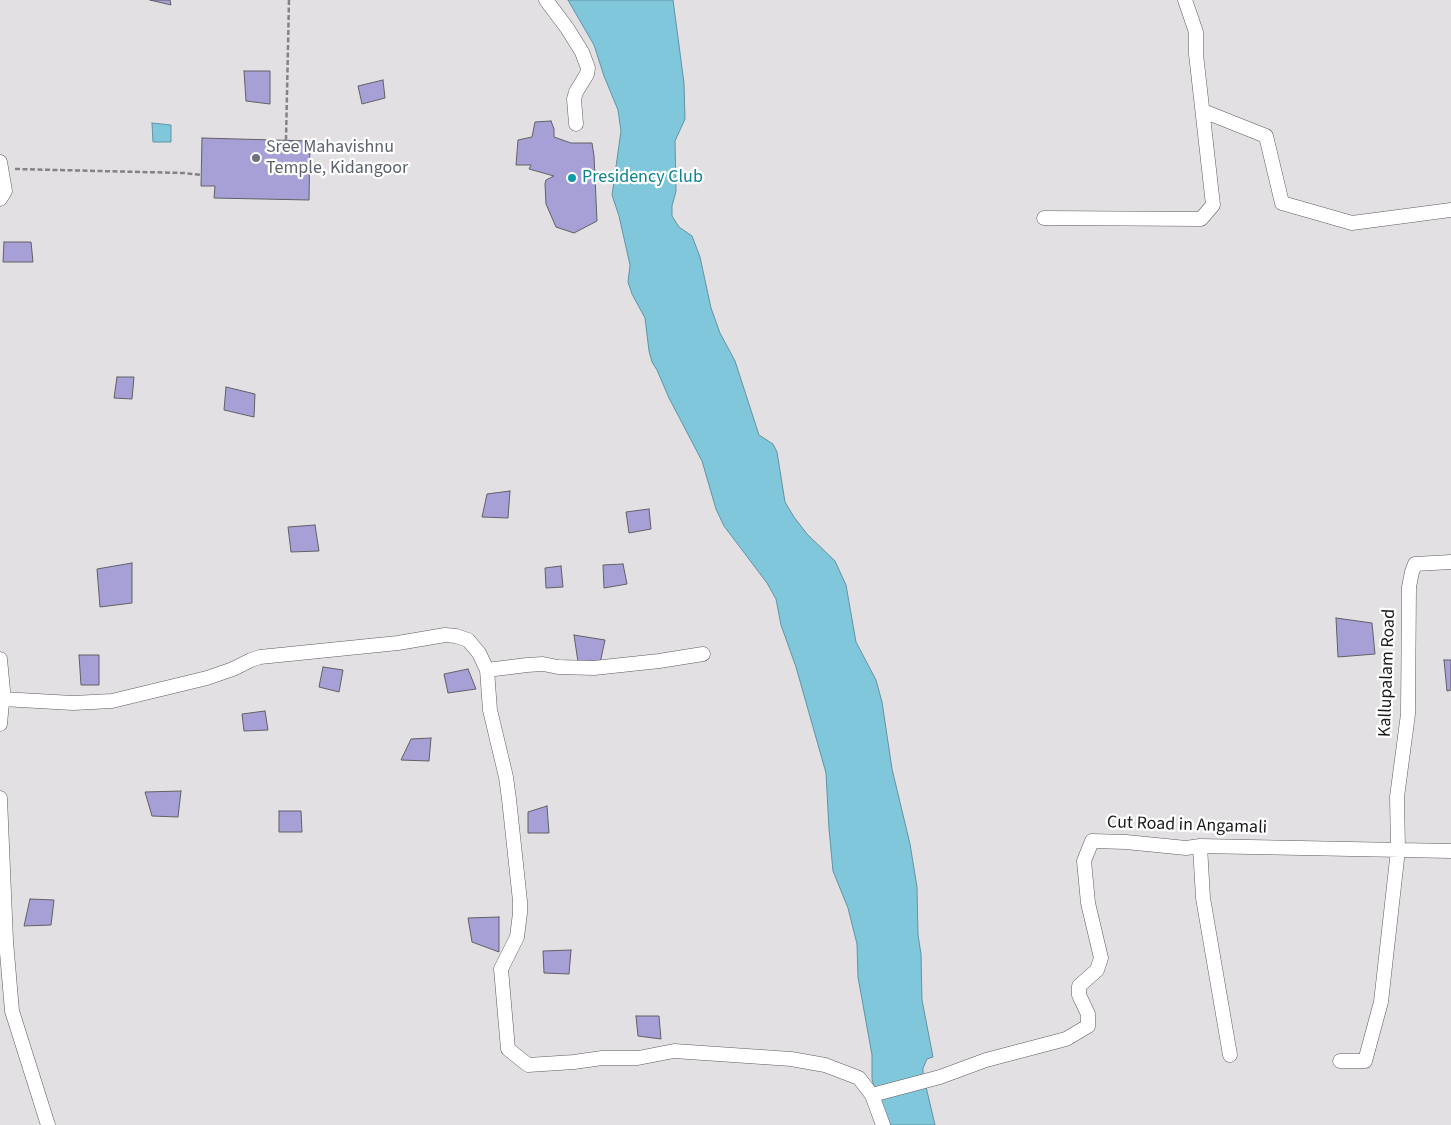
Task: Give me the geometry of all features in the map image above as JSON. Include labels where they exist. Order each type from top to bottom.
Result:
[{"type":"street","points":[[546,0],[582,52],[588,68],[588,74],[576,92],[574,99],[576,124]]},
{"type":"street","points":[[1044,218],[1201,219],[1213,205],[1196,54],[1196,32],[1186,0]]},
{"type":"street","points":[[1203,111],[1266,136],[1282,203],[1352,223],[1451,210]]},
{"type":"street","points":[[0,199],[5,192],[1,166]]},
{"type":"street","name":"Kallupalam Road","points":[[1398,850],[1398,797],[1408,714],[1409,587],[1415,564],[1451,562]]},
{"type":"street","points":[[2,698],[73,703],[112,701],[207,678],[260,658],[445,636],[456,636],[468,640],[479,653],[487,670],[490,710],[506,777],[520,901],[517,937],[501,969],[508,1049],[528,1065],[602,1058],[638,1058],[674,1051],[791,1059],[825,1065],[859,1078],[872,1095],[883,1125]]},
{"type":"street","points":[[487,670],[542,664],[558,667],[594,668],[703,654]]},
{"type":"street","points":[[0,659],[2,698],[0,724]]},
{"type":"street","points":[[0,798],[6,941],[12,1011],[48,1125]]},
{"type":"street","name":"Cut Road in Angamali","points":[[872,1095],[940,1077],[986,1060],[1066,1039],[1088,1026],[1088,1014],[1079,995],[1079,986],[1097,970],[1101,958],[1088,903],[1084,861],[1092,841],[1126,842],[1186,848],[1200,846],[1451,851]]},
{"type":"street","points":[[1200,846],[1203,898],[1230,1055]]},
{"type":"street","points":[[1340,1061],[1365,1061],[1368,1053],[1381,1002],[1398,850]]},
{"type":"path","points":[[286,140],[288,0]]},
{"type":"path","points":[[1,166],[201,175]]},
{"type":"water","points":[[568,0],[673,0],[684,83],[685,119],[675,141],[676,191],[672,206],[672,216],[679,227],[692,236],[700,257],[711,308],[720,333],[735,361],[759,435],[773,444],[777,452],[785,502],[807,534],[835,561],[846,585],[856,642],[876,680],[882,702],[892,769],[910,844],[917,887],[922,1000],[933,1057],[927,1059],[923,1068],[923,1074],[935,1125],[884,1125],[872,1079],[872,1055],[858,977],[857,944],[848,908],[833,871],[826,773],[796,667],[781,625],[776,599],[767,583],[724,526],[716,509],[702,461],[652,362],[645,318],[632,294],[628,282],[630,265],[619,216],[612,195],[621,131],[618,110],[594,45]]},
{"type":"water","points":[[152,123],[171,125],[171,142],[153,142]]},
{"type":"building","points":[[150,0],[170,0],[171,5]]},
{"type":"building","points":[[244,71],[270,71],[270,104],[246,101]]},
{"type":"building","points":[[383,80],[385,98],[362,104],[358,86]]},
{"type":"building","name":"Presidency Club","points":[[551,121],[554,137],[571,143],[592,143],[597,221],[574,233],[556,227],[546,204],[546,180],[554,176],[529,169],[531,165],[516,165],[518,140],[532,137],[535,122]]},
{"type":"building","name":"Sree Mahavishnu Temple, Kidangoor","points":[[202,138],[310,141],[309,200],[214,198],[215,186],[201,186]]},
{"type":"building","points":[[4,242],[31,242],[33,262],[3,262]]},
{"type":"building","points":[[117,377],[134,377],[132,399],[114,398]]},
{"type":"building","points":[[226,387],[255,394],[254,417],[224,410]]},
{"type":"building","points":[[510,491],[508,518],[482,517],[487,494]]},
{"type":"building","points":[[649,509],[651,529],[629,533],[626,512]]},
{"type":"building","points":[[315,525],[319,551],[291,552],[288,527]]},
{"type":"building","points":[[132,563],[132,603],[100,607],[97,569]]},
{"type":"building","points":[[623,564],[627,584],[604,588],[603,565]]},
{"type":"building","points":[[561,566],[563,587],[546,588],[545,568]]},
{"type":"building","points":[[1336,618],[1372,623],[1375,654],[1338,657]]},
{"type":"building","points":[[574,635],[605,640],[600,663],[578,662]]},
{"type":"building","points":[[79,655],[99,655],[99,685],[81,685]]},
{"type":"building","points":[[1444,660],[1451,660],[1451,690],[1447,691]]},
{"type":"building","points":[[323,667],[343,670],[339,692],[319,687]]},
{"type":"building","points":[[468,669],[476,689],[448,693],[444,674]]},
{"type":"building","points":[[265,711],[268,730],[244,731],[242,714]]},
{"type":"building","points":[[431,738],[429,761],[401,760],[411,739]]},
{"type":"building","points":[[181,791],[178,817],[152,816],[145,792]]},
{"type":"building","points":[[547,806],[549,833],[528,833],[528,812]]},
{"type":"building","points":[[279,811],[301,811],[302,832],[279,832]]},
{"type":"building","points":[[30,899],[54,900],[51,925],[24,926]]},
{"type":"building","points":[[499,917],[499,952],[472,942],[468,918]]},
{"type":"building","points":[[571,950],[569,974],[544,973],[543,951]]},
{"type":"building","points":[[636,1016],[659,1016],[661,1039],[638,1036]]},
{"type":"place","name":"Sree Mahavishnu Temple, Kidangoor","points":[[256,158]]},
{"type":"place","name":"Presidency Club","points":[[572,178]]}]
